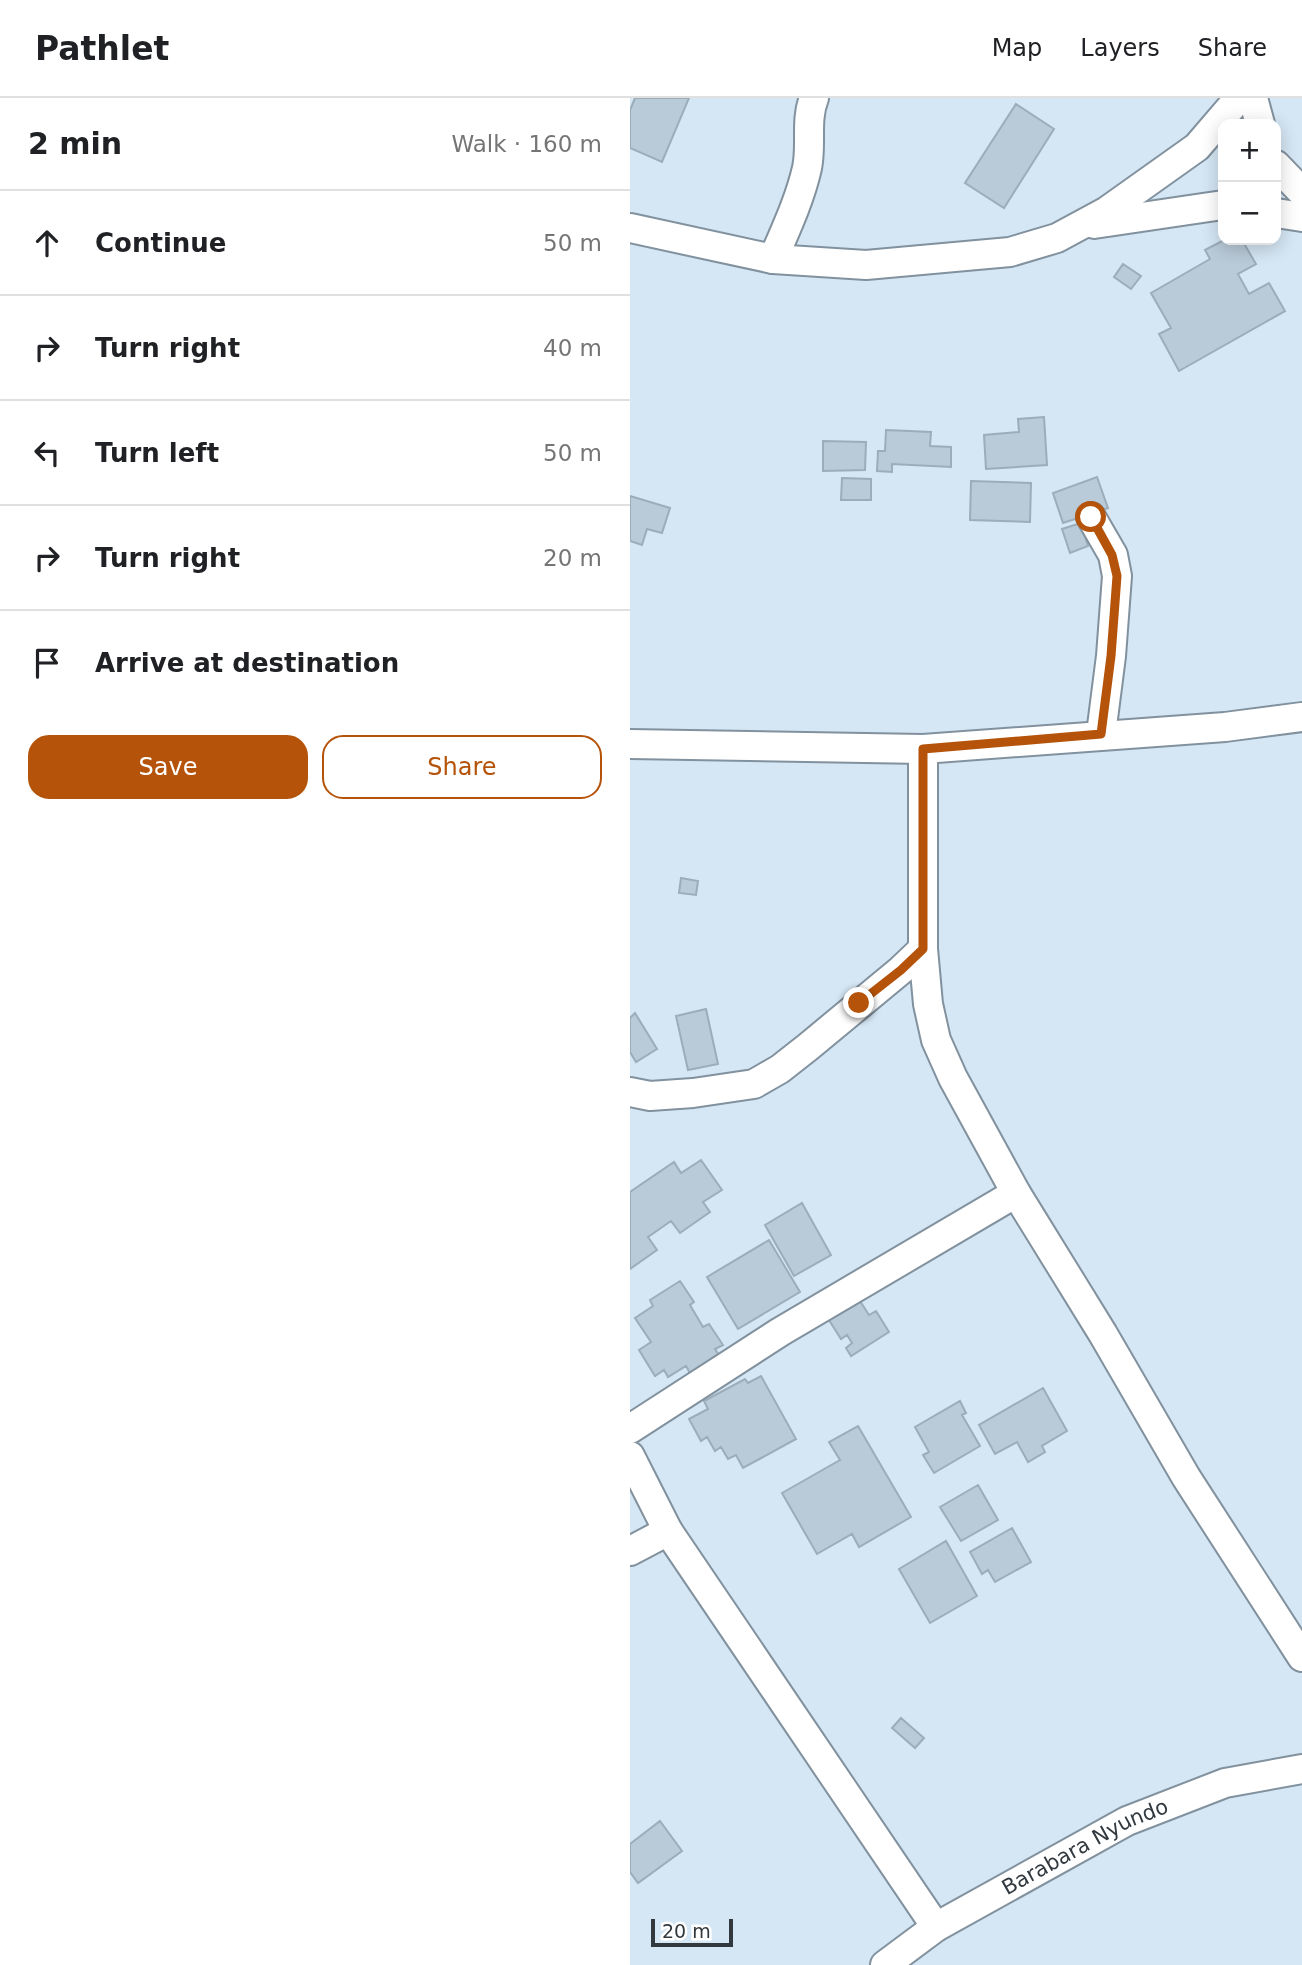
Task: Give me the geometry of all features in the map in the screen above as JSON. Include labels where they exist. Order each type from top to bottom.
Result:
[{"type":"street","points":[[773,259],[796,205],[808,165],[810,110],[814,98]]},
{"type":"street","points":[[630,228],[773,259],[866,265],[1010,252],[1057,238],[1210,148],[1239,98]]},
{"type":"street","points":[[1253,98],[1259,119]]},
{"type":"street","points":[[1281,170],[1302,192]]},
{"type":"street","points":[[1079,226],[1218,206]]},
{"type":"street","points":[[1281,214],[1302,217]]},
{"type":"street","points":[[1091,517],[1112,555],[1117,576],[1101,734]]},
{"type":"street","points":[[630,744],[923,749],[1225,727],[1302,717]]},
{"type":"street","points":[[923,749],[923,949],[928,1004],[936,1040],[953,1078],[1016,1193],[1104,1334],[1186,1477],[1302,1657]]},
{"type":"street","points":[[630,1093],[650,1096],[705,1092],[754,1084],[780,1069],[808,1047],[923,949]]},
{"type":"street","points":[[630,1429],[780,1332],[1016,1193]]},
{"type":"street","points":[[630,1456],[668,1531],[936,1927]]},
{"type":"street","points":[[630,1551],[668,1531]]},
{"type":"street","name":"Barabara Nyundo","points":[[885,1965],[936,1927],[1127,1821],[1225,1783],[1302,1769]]},
{"type":"building","points":[[635,98],[689,98],[662,162],[630,148],[630,110]]},
{"type":"building","points":[[1016,104],[1054,129],[1004,208],[965,183]]},
{"type":"building","points":[[1218,243],[1245,245],[1256,264],[1238,274],[1249,294],[1269,283],[1285,311],[1179,371],[1159,334],[1171,328],[1151,293],[1210,259],[1205,250]]},
{"type":"building","points":[[1123,264],[1141,276],[1131,289],[1114,277]]},
{"type":"building","points":[[1044,417],[1047,465],[986,469],[984,435],[1019,432],[1018,419]]},
{"type":"building","points":[[886,430],[931,432],[930,446],[951,447],[951,467],[892,464],[892,472],[877,471],[878,451],[885,451]]},
{"type":"building","points":[[823,441],[866,442],[865,470],[823,471]]},
{"type":"building","points":[[1097,477],[1108,508],[1063,523],[1053,493]]},
{"type":"building","points":[[842,478],[871,479],[871,500],[841,500]]},
{"type":"building","points":[[971,481],[1031,483],[1030,522],[970,520]]},
{"type":"building","points":[[630,496],[670,508],[662,533],[647,529],[642,545],[630,541]]},
{"type":"building","points":[[1081,523],[1088,546],[1070,553],[1062,529]]},
{"type":"building","points":[[681,878],[698,881],[696,895],[679,893]]},
{"type":"building","points":[[706,1009],[718,1064],[688,1070],[676,1016]]},
{"type":"building","points":[[635,1013],[657,1049],[636,1062],[630,1052],[630,1018]]},
{"type":"building","points":[[701,1160],[722,1190],[703,1202],[710,1212],[680,1233],[671,1221],[648,1237],[657,1250],[630,1269],[630,1192],[674,1162],[681,1173]]},
{"type":"building","points":[[802,1203],[831,1255],[794,1276],[765,1225]]},
{"type":"building","points":[[769,1240],[800,1292],[738,1329],[707,1277]]},
{"type":"building","points":[[680,1281],[694,1302],[690,1305],[703,1327],[709,1324],[723,1345],[715,1349],[720,1357],[691,1375],[686,1366],[668,1377],[664,1370],[655,1376],[639,1350],[651,1342],[635,1318],[653,1306],[650,1300]]},
{"type":"building","points":[[860,1301],[869,1315],[876,1311],[889,1332],[851,1356],[846,1348],[852,1343],[847,1335],[841,1339],[829,1320]]},
{"type":"building","points":[[761,1376],[796,1439],[743,1468],[736,1455],[728,1459],[721,1447],[715,1451],[707,1437],[701,1441],[689,1419],[708,1409],[704,1401],[745,1379],[748,1383]]},
{"type":"building","points":[[1043,1388],[1067,1431],[1042,1446],[1045,1452],[1028,1462],[1017,1442],[995,1454],[979,1425]]},
{"type":"building","points":[[960,1401],[966,1413],[962,1415],[980,1446],[934,1473],[923,1455],[929,1452],[915,1427]]},
{"type":"building","points":[[858,1426],[911,1517],[859,1547],[852,1534],[817,1554],[782,1493],[840,1460],[829,1442]]},
{"type":"building","points":[[978,1485],[998,1520],[961,1541],[940,1507]]},
{"type":"building","points":[[1012,1528],[1031,1562],[995,1582],[988,1570],[982,1574],[970,1552]]},
{"type":"building","points":[[946,1541],[977,1596],[930,1623],[899,1569]]},
{"type":"building","points":[[901,1718],[924,1738],[915,1748],[892,1728]]},
{"type":"building","points":[[660,1821],[682,1851],[638,1883],[630,1872],[630,1844]]},
{"type":"route","points":[[859,1003],[923,949],[923,749],[1101,734],[1117,576],[1112,555],[1091,517]]}]
